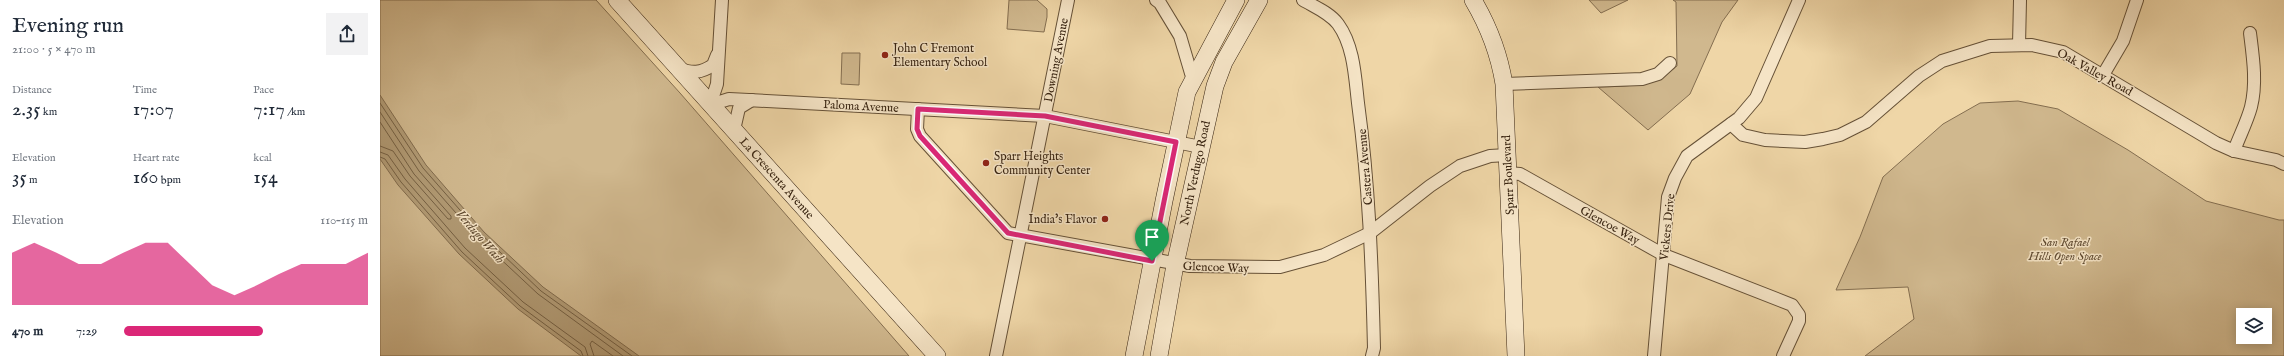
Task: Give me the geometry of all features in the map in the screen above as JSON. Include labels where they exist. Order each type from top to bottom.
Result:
[{"type":"main road","name":"La Crescenta Avenue","points":[[617,0],[937,356]]},
{"type":"main road","name":"North Verdugo Road","points":[[1134,356],[1187,92],[1236,0]]},
{"type":"main road","name":"North Verdugo Road","points":[[1159,356],[1175,265],[1215,86],[1224,62],[1258,0]]},
{"type":"main road","name":"Sparr Boulevard","points":[[1473,0],[1489,28],[1500,60],[1504,84],[1516,356]]},
{"type":"street","points":[[710,105],[717,84],[722,0]]},
{"type":"street","name":"Downing Avenue","points":[[996,356],[1068,0]]},
{"type":"street","points":[[1156,0],[1160,3],[1180,36],[1193,80]]},
{"type":"street","name":"Castera Avenue","points":[[1303,0],[1330,16],[1338,24],[1352,61],[1364,146],[1370,233],[1374,348],[1372,356]]},
{"type":"street","name":"Vickers Drive","points":[[1654,356],[1668,197],[1674,178],[1687,156],[1748,110],[1756,98],[1799,0]]},
{"type":"street","points":[[2019,45],[2020,0]]},
{"type":"street","points":[[2103,75],[2122,41],[2137,0]]},
{"type":"street","points":[[2234,151],[2253,97],[2254,81],[2250,33]]},
{"type":"street","name":"Oak Valley Road","points":[[1731,124],[1743,135],[1784,142],[1804,142],[1840,134],[1866,122],[1919,76],[1942,60],[1990,46],[2019,45],[2045,47],[2062,52],[2216,143],[2234,151],[2276,160],[2284,164]]},
{"type":"street","points":[[677,68],[690,72],[707,69],[713,65],[719,50]]},
{"type":"street","points":[[1504,84],[1642,79],[1658,74],[1670,63]]},
{"type":"street","name":"Paloma Avenue","points":[[710,105],[730,99],[1045,116],[1201,147]]},
{"type":"street","points":[[734,130],[739,108],[752,100]]},
{"type":"street","name":"Glencoe Way","points":[[918,109],[917,129],[920,136],[1005,231],[1020,236],[1175,265],[1258,268],[1280,267],[1324,255],[1370,233],[1430,186],[1460,166],[1490,156],[1507,155]]},
{"type":"street","name":"Glencoe Way","points":[[1508,173],[1520,174],[1664,255],[1792,305],[1799,314],[1799,321],[1783,356]]},
{"type":"green space","points":[[380,0],[596,0],[680,93],[909,356],[380,356]]},
{"type":"green space","points":[[1009,0],[1037,0],[1047,9],[1044,32],[1007,29]]},
{"type":"green space","points":[[1589,0],[1628,0],[1601,13]]},
{"type":"green space","points":[[1673,0],[1738,0],[1722,22],[1690,94],[1648,130],[1598,87],[1649,82],[1668,73],[1677,66],[1676,2]]},
{"type":"green space","points":[[842,53],[860,53],[859,85],[841,84]]},
{"type":"green space","name":"San Rafael Hills Open Space","points":[[2018,101],[2058,109],[2128,150],[2206,201],[2284,220],[2284,356],[1865,356],[1914,319],[1908,287],[1836,290],[1860,237],[1883,177],[1943,124],[1980,103]]},
{"type":"water","name":"Verdugo Wash","points":[[380,95],[426,165],[484,232],[543,287],[639,356],[581,356],[518,309],[459,254],[398,185],[380,159]]},
{"type":"place","name":"John C Fremont Elementary School","points":[[885,55]]},
{"type":"place","name":"Sparr Heights Community Center","points":[[986,163]]},
{"type":"place","name":"India's Flavor","points":[[1105,219]]},
{"type":"route","points":[[918,109],[1045,116],[1176,142],[1152,261],[1008,233],[920,136],[917,129],[918,109]]}]
